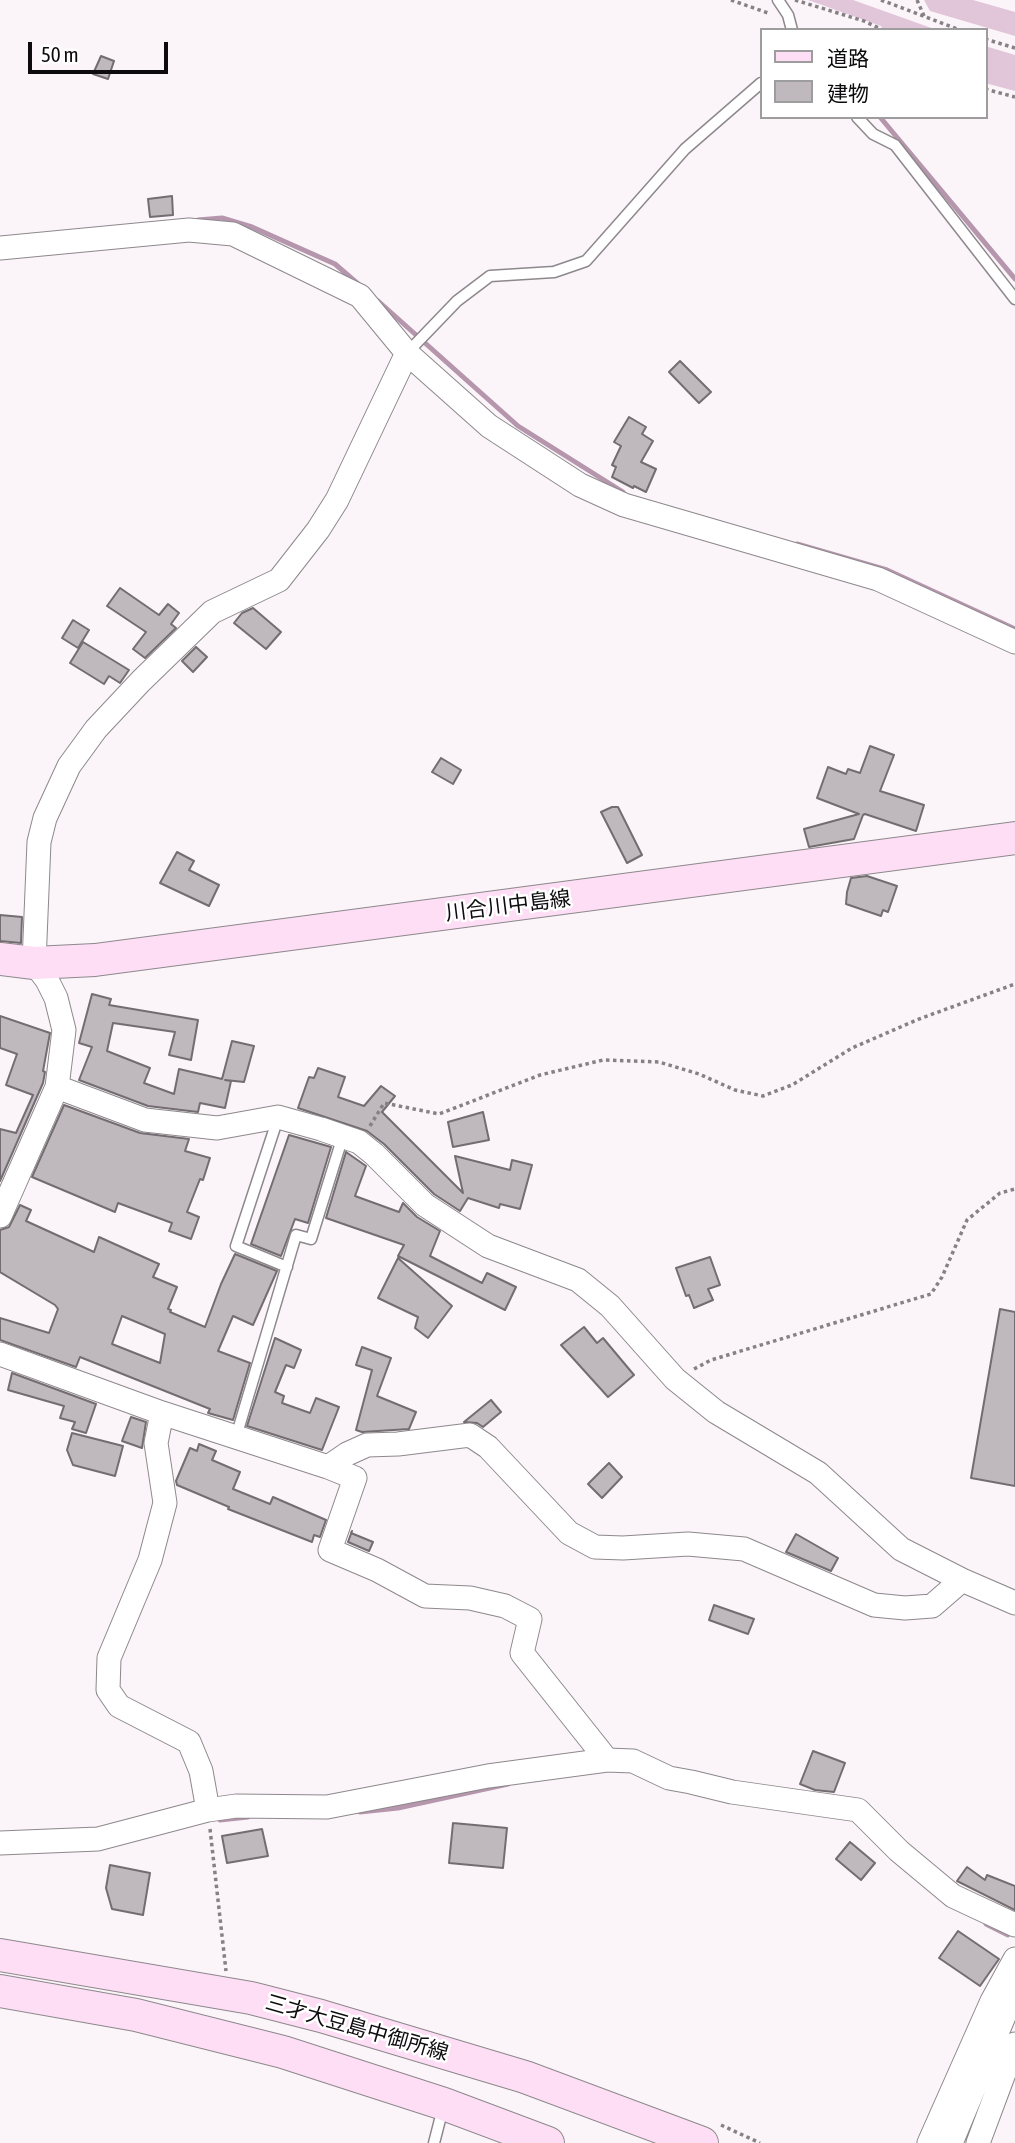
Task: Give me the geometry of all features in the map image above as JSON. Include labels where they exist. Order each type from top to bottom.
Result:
[{"type":"main road","name":"川合川中島線","points":[[0,958],[34,963],[95,960],[1015,838]]},
{"type":"main road","name":"三才大豆島中御所線","points":[[0,1955],[224,1994],[321,2016],[525,2077],[702,2143]]},
{"type":"main road","name":"三才大豆島中御所線","points":[[0,1992],[136,2015],[283,2052],[444,2104],[548,2143]]},
{"type":"street","points":[[0,248],[190,230],[233,234],[360,296],[489,426],[580,485],[624,505],[878,579],[1015,642]]},
{"type":"street","points":[[0,1216],[57,1087],[64,1030],[56,998],[34,963],[39,842],[45,818],[69,766],[96,729],[212,612],[279,580],[318,530],[337,500],[399,365],[411,348]]},
{"type":"street","points":[[57,1087],[145,1120],[216,1128],[278,1117],[351,1139],[374,1154],[425,1205],[488,1246],[578,1280],[610,1306],[675,1379],[716,1412],[818,1473],[901,1549],[962,1580],[1015,1602]]},
{"type":"street","points":[[0,1354],[162,1413],[355,1478],[330,1550],[377,1570],[425,1596],[470,1598],[505,1606],[530,1619],[523,1653],[607,1760]]},
{"type":"street","points":[[162,1413],[156,1443],[165,1503],[150,1560],[109,1658],[108,1690],[119,1706],[189,1742],[201,1771],[208,1810]]},
{"type":"street","points":[[328,1467],[367,1445],[470,1435],[488,1447],[569,1533],[595,1547],[688,1544],[744,1549],[874,1605],[905,1608],[932,1606],[962,1580]]},
{"type":"street","points":[[0,1843],[98,1839],[236,1805],[327,1807],[488,1776],[607,1760],[633,1761],[669,1778],[732,1791],[858,1810],[899,1851],[953,1896],[1015,1924]]},
{"type":"street","points":[[929,2143],[992,2001],[1015,1959]]},
{"type":"street","points":[[951,2143],[1013,1997]]},
{"type":"street","points":[[978,2143],[1015,2044]]},
{"type":"lane","points":[[778,0],[788,15],[791,28]]},
{"type":"lane","points":[[411,348],[457,301],[490,276],[554,272],[586,261],[685,149],[760,84]]},
{"type":"lane","points":[[859,119],[873,134],[895,145],[1015,299]]},
{"type":"lane","points":[[278,1117],[236,1246],[287,1267]]},
{"type":"lane","points":[[236,1437],[296,1235],[312,1238],[351,1139]]},
{"type":"lane","points":[[434,2143],[444,2104]]},
{"type":"path","points":[[731,0],[771,15]]},
{"type":"path","points":[[794,0],[879,28]]},
{"type":"path","points":[[881,0],[954,28]]},
{"type":"path","points":[[916,0],[925,18]]},
{"type":"path","points":[[987,40],[1015,48]]},
{"type":"path","points":[[987,90],[1015,97]]},
{"type":"path","points":[[351,1139],[384,1103],[439,1114],[540,1075],[603,1060],[659,1062],[699,1074],[734,1090],[763,1096],[792,1085],[852,1048],[919,1019],[1015,984]]},
{"type":"path","points":[[675,1379],[711,1360],[931,1294],[942,1277],[967,1220],[1000,1194],[1015,1189]]},
{"type":"path","points":[[208,1810],[226,1962],[224,1994]]},
{"type":"shaded area","points":[[808,0],[853,0],[931,28],[881,26]]},
{"type":"shaded area","points":[[924,0],[973,0],[1015,12],[1015,36],[930,11]]},
{"type":"shaded area","points":[[987,47],[1015,55],[1015,91],[987,84]]},
{"type":"building","points":[[101,56],[114,61],[108,79],[93,74]]},
{"type":"building","points":[[172,196],[173,215],[150,217],[148,199]]},
{"type":"building","points":[[680,361],[711,392],[699,403],[669,372]]},
{"type":"building","points":[[629,417],[646,427],[642,434],[653,441],[641,462],[656,469],[646,492],[612,477],[616,467],[612,465],[621,446],[614,442]]},
{"type":"building","points":[[120,588],[159,615],[168,604],[179,613],[171,624],[176,628],[145,658],[133,649],[146,632],[107,606]]},
{"type":"building","points":[[253,608],[281,632],[266,649],[234,623],[242,613]]},
{"type":"building","points":[[73,620],[89,630],[78,648],[62,638]]},
{"type":"building","points":[[83,642],[129,670],[120,683],[109,676],[104,684],[70,663]]},
{"type":"building","points":[[196,647],[207,657],[193,672],[182,661]]},
{"type":"building","points":[[870,746],[894,755],[880,791],[924,805],[916,831],[865,814],[854,839],[809,847],[804,829],[859,814],[817,798],[828,767],[846,774],[848,769],[860,773]]},
{"type":"building","points":[[441,758],[461,770],[453,784],[432,772]]},
{"type":"building","points":[[618,807],[642,855],[627,863],[601,812]]},
{"type":"building","points":[[177,852],[194,861],[189,870],[219,885],[209,906],[160,883]]},
{"type":"building","points":[[867,876],[897,886],[888,912],[883,910],[881,916],[846,904],[851,878]]},
{"type":"building","points":[[0,915],[22,917],[21,943],[0,941]]},
{"type":"building","points":[[92,994],[111,999],[109,1005],[198,1020],[191,1060],[169,1055],[175,1032],[113,1023],[107,1051],[150,1068],[144,1083],[174,1094],[179,1069],[222,1079],[232,1041],[254,1046],[244,1082],[225,1080],[231,1081],[225,1108],[200,1103],[198,1112],[148,1106],[79,1080],[92,1047],[79,1043]]},
{"type":"building","points":[[0,1016],[50,1033],[43,1083],[0,1181],[0,1129],[16,1133],[33,1095],[6,1085],[17,1054],[0,1048]]},
{"type":"building","points":[[318,1068],[345,1077],[338,1097],[364,1106],[381,1086],[395,1096],[382,1112],[463,1193],[455,1156],[510,1170],[512,1160],[532,1165],[520,1209],[500,1204],[499,1208],[468,1198],[460,1211],[434,1194],[384,1144],[367,1131],[298,1108],[309,1077],[314,1078]]},
{"type":"building","points":[[64,1105],[140,1133],[189,1139],[185,1151],[210,1158],[203,1180],[200,1179],[187,1212],[199,1217],[191,1239],[169,1231],[172,1223],[118,1203],[115,1212],[32,1177]]},
{"type":"building","points":[[483,1112],[489,1140],[453,1147],[448,1122]]},
{"type":"building","points":[[289,1135],[331,1147],[308,1223],[295,1219],[281,1256],[251,1244]]},
{"type":"building","points":[[346,1152],[366,1166],[355,1196],[399,1212],[403,1203],[417,1217],[440,1231],[430,1256],[482,1283],[487,1273],[516,1287],[505,1310],[398,1256],[404,1245],[326,1218]]},
{"type":"building","points":[[20,1205],[31,1210],[26,1221],[94,1252],[99,1237],[159,1264],[153,1277],[177,1287],[168,1309],[170,1312],[205,1327],[235,1254],[277,1271],[253,1325],[233,1316],[218,1351],[250,1363],[233,1420],[208,1413],[210,1409],[80,1357],[76,1367],[0,1340],[0,1318],[49,1333],[58,1309],[0,1272],[0,1230],[9,1227]],"holes":[[[122,1316],[165,1334],[160,1363],[112,1344]]]},
{"type":"building","points":[[710,1257],[720,1285],[708,1289],[713,1300],[694,1308],[689,1295],[686,1296],[676,1268]]},
{"type":"building","points":[[398,1258],[452,1306],[428,1338],[415,1328],[418,1317],[378,1298]]},
{"type":"building","points":[[1000,1309],[1015,1312],[1015,1486],[971,1478]]},
{"type":"building","points":[[584,1327],[597,1343],[603,1338],[634,1375],[608,1397],[561,1345]]},
{"type":"building","points":[[275,1338],[301,1350],[294,1368],[286,1365],[275,1392],[284,1396],[282,1403],[310,1413],[316,1398],[339,1407],[322,1450],[247,1426]]},
{"type":"building","points":[[362,1347],[391,1358],[377,1396],[416,1412],[409,1429],[362,1432],[356,1430],[372,1370],[356,1365]]},
{"type":"building","points":[[12,1373],[96,1404],[86,1433],[72,1429],[75,1422],[60,1418],[64,1406],[8,1390]]},
{"type":"building","points":[[491,1400],[501,1412],[483,1427],[477,1423],[464,1422]]},
{"type":"building","points":[[131,1417],[146,1422],[142,1448],[122,1441]]},
{"type":"building","points":[[72,1433],[123,1446],[115,1476],[73,1465],[67,1450]]},
{"type":"building","points":[[199,1444],[216,1451],[212,1460],[240,1472],[233,1489],[270,1504],[273,1497],[326,1520],[320,1537],[314,1535],[312,1542],[228,1509],[229,1507],[177,1485],[176,1481],[190,1448],[197,1451]]},
{"type":"building","points":[[609,1463],[622,1477],[602,1498],[588,1484]]},
{"type":"building","points":[[351,1533],[373,1542],[369,1551],[348,1542]]},
{"type":"building","points":[[796,1534],[838,1558],[831,1571],[786,1552]]},
{"type":"building","points":[[714,1605],[754,1619],[748,1634],[709,1620]]},
{"type":"building","points":[[813,1751],[845,1763],[834,1792],[815,1790],[800,1784]]},
{"type":"building","points":[[453,1823],[507,1828],[503,1868],[449,1863]]},
{"type":"building","points":[[262,1829],[268,1856],[227,1863],[222,1836]]},
{"type":"building","points":[[850,1842],[875,1863],[861,1880],[836,1859]]},
{"type":"building","points":[[110,1865],[150,1873],[143,1915],[112,1909],[106,1888]]},
{"type":"building","points":[[967,1867],[985,1880],[987,1875],[1015,1886],[1015,1910],[957,1881]]},
{"type":"building","points":[[958,1931],[999,1959],[980,1986],[939,1958]]},
{"type":"waterway","points":[[882,119],[1015,279]]},
{"type":"waterway","points":[[198,220],[222,218],[252,227],[335,264],[357,283]]},
{"type":"waterway","points":[[378,301],[518,426],[623,492]]},
{"type":"waterway","points":[[797,544],[887,570],[1015,629]]},
{"type":"waterway","points":[[360,1812],[398,1808],[508,1784]]},
{"type":"waterway","points":[[220,1820],[248,1817]]},
{"type":"waterway","points":[[986,1924],[1008,1935]]}]
